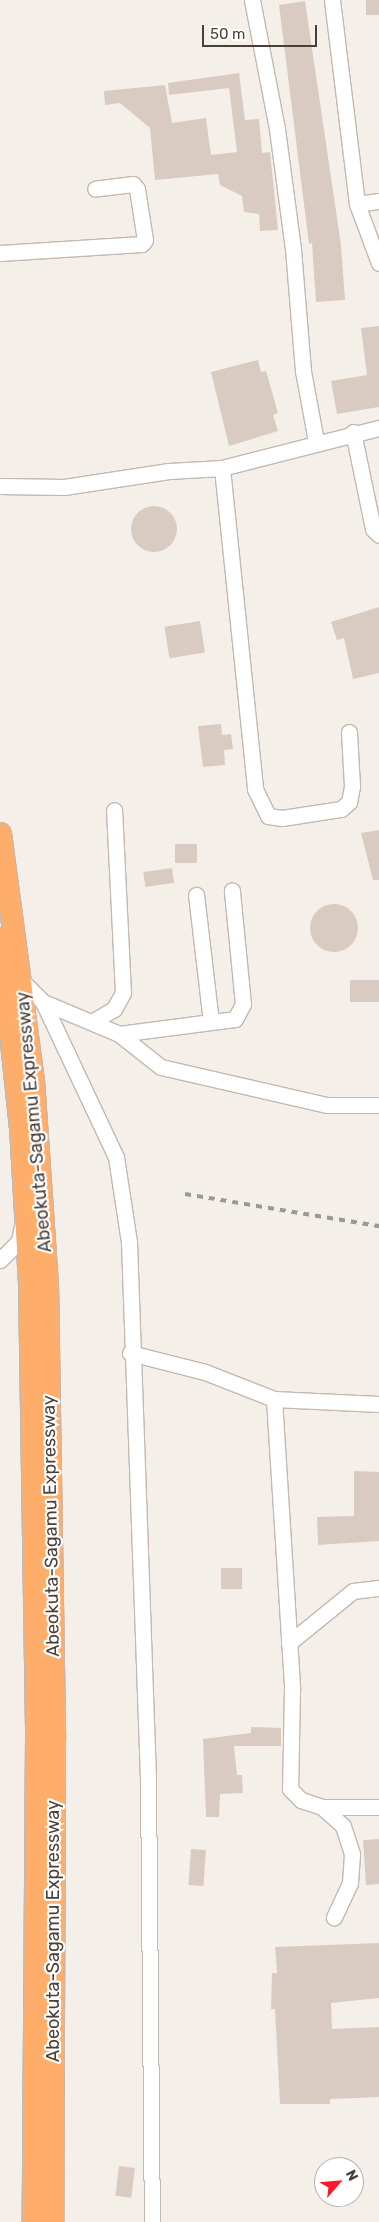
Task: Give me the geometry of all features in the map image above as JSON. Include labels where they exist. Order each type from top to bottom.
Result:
[{"type":"highway","name":"Abeokuta-Sagamu Expressway","points":[[0,833],[47,1282],[54,1738],[52,2222]]},
{"type":"highway","name":"Abeokuta-Sagamu Expressway","points":[[0,938],[14,975],[25,1203],[36,1738],[33,2222]]},
{"type":"street","points":[[252,0],[277,129],[293,249],[303,372],[316,441]]},
{"type":"street","points":[[332,0],[358,204],[379,264]]},
{"type":"street","points":[[0,253],[142,244],[145,240],[137,188],[133,184],[95,189]]},
{"type":"street","points":[[358,204],[379,201]]},
{"type":"street","points":[[0,486],[64,487],[170,471],[222,468],[316,441],[379,428]]},
{"type":"street","points":[[353,432],[373,529],[379,535]]},
{"type":"street","points":[[222,468],[255,789],[259,805],[268,816],[282,818],[341,809],[349,802],[352,786],[350,732]]},
{"type":"street","points":[[92,1022],[114,1009],[123,993],[114,810]]},
{"type":"street","points":[[119,1034],[235,1018],[243,1004],[232,891]]},
{"type":"street","points":[[196,895],[211,1022]]},
{"type":"street","points":[[14,975],[43,1002],[119,1034],[161,1067],[327,1105],[379,1106]]},
{"type":"street","points":[[43,1002],[116,1156],[129,1242],[130,1353],[148,1777],[152,2222]]},
{"type":"street","points":[[0,1260],[20,1241],[25,1203]]},
{"type":"street","points":[[130,1353],[205,1372],[274,1399],[379,1404]]},
{"type":"street","points":[[274,1399],[292,1689],[290,1789],[301,1800],[322,1807],[379,1807]]},
{"type":"street","points":[[289,1643],[353,1591],[379,1588]]},
{"type":"street","points":[[322,1807],[343,1826],[352,1854],[350,1883],[334,1917]]},
{"type":"building","points":[[366,0],[379,0],[379,15],[366,15]]},
{"type":"building","points":[[305,1],[341,245],[345,300],[316,302],[312,243],[309,244],[279,5]]},
{"type":"building","points":[[239,73],[245,120],[259,119],[262,153],[270,152],[278,230],[260,231],[259,214],[244,212],[242,196],[220,185],[218,174],[155,180],[150,128],[120,103],[105,105],[104,91],[165,85],[172,123],[206,118],[211,155],[237,152],[229,88],[169,95],[168,83]]},
{"type":"building","points":[[379,326],[379,407],[337,414],[331,381],[367,375],[361,328]]},
{"type":"building","points":[[258,360],[261,372],[266,371],[278,413],[273,415],[278,431],[229,446],[211,372]]},
{"type":"building","points":[[159,506],[171,512],[176,520],[176,538],[171,546],[163,551],[149,552],[137,546],[132,538],[131,524],[137,512],[145,507]]},
{"type":"building","points":[[379,607],[379,673],[353,679],[344,638],[337,640],[331,622]]},
{"type":"building","points":[[200,621],[205,653],[169,658],[164,627]]},
{"type":"building","points":[[221,724],[222,735],[231,734],[233,749],[224,750],[225,765],[203,767],[198,726]]},
{"type":"building","points":[[379,830],[379,880],[373,880],[361,833]]},
{"type":"building","points":[[175,844],[197,844],[197,863],[175,863]]},
{"type":"building","points":[[172,868],[174,883],[145,887],[143,872]]},
{"type":"building","points":[[334,904],[343,906],[351,911],[356,919],[358,928],[356,937],[351,945],[343,950],[334,952],[325,950],[317,945],[312,937],[310,928],[312,919],[317,911],[325,906]]},
{"type":"building","points":[[350,980],[379,980],[379,1002],[350,1002]]},
{"type":"building","points":[[354,1471],[379,1472],[379,1541],[318,1545],[317,1517],[354,1516]]},
{"type":"building","points":[[221,1568],[242,1568],[242,1589],[221,1589]]},
{"type":"building","points":[[251,1727],[281,1728],[281,1746],[234,1746],[237,1775],[242,1775],[243,1793],[220,1794],[219,1817],[206,1817],[203,1739],[251,1733]]},
{"type":"building","points":[[379,1839],[379,1884],[366,1885],[363,1840]]},
{"type":"building","points":[[191,1849],[206,1850],[203,1886],[188,1885]]},
{"type":"building","points":[[379,1943],[379,1998],[331,2003],[332,2029],[379,2027],[379,2097],[330,2099],[330,2104],[280,2104],[275,2009],[271,2009],[272,1973],[277,1973],[275,1947]]},
{"type":"building","points":[[119,2166],[135,2168],[131,2198],[115,2196]]},
{"type":"railway","points":[[185,1194],[379,1226]]}]
